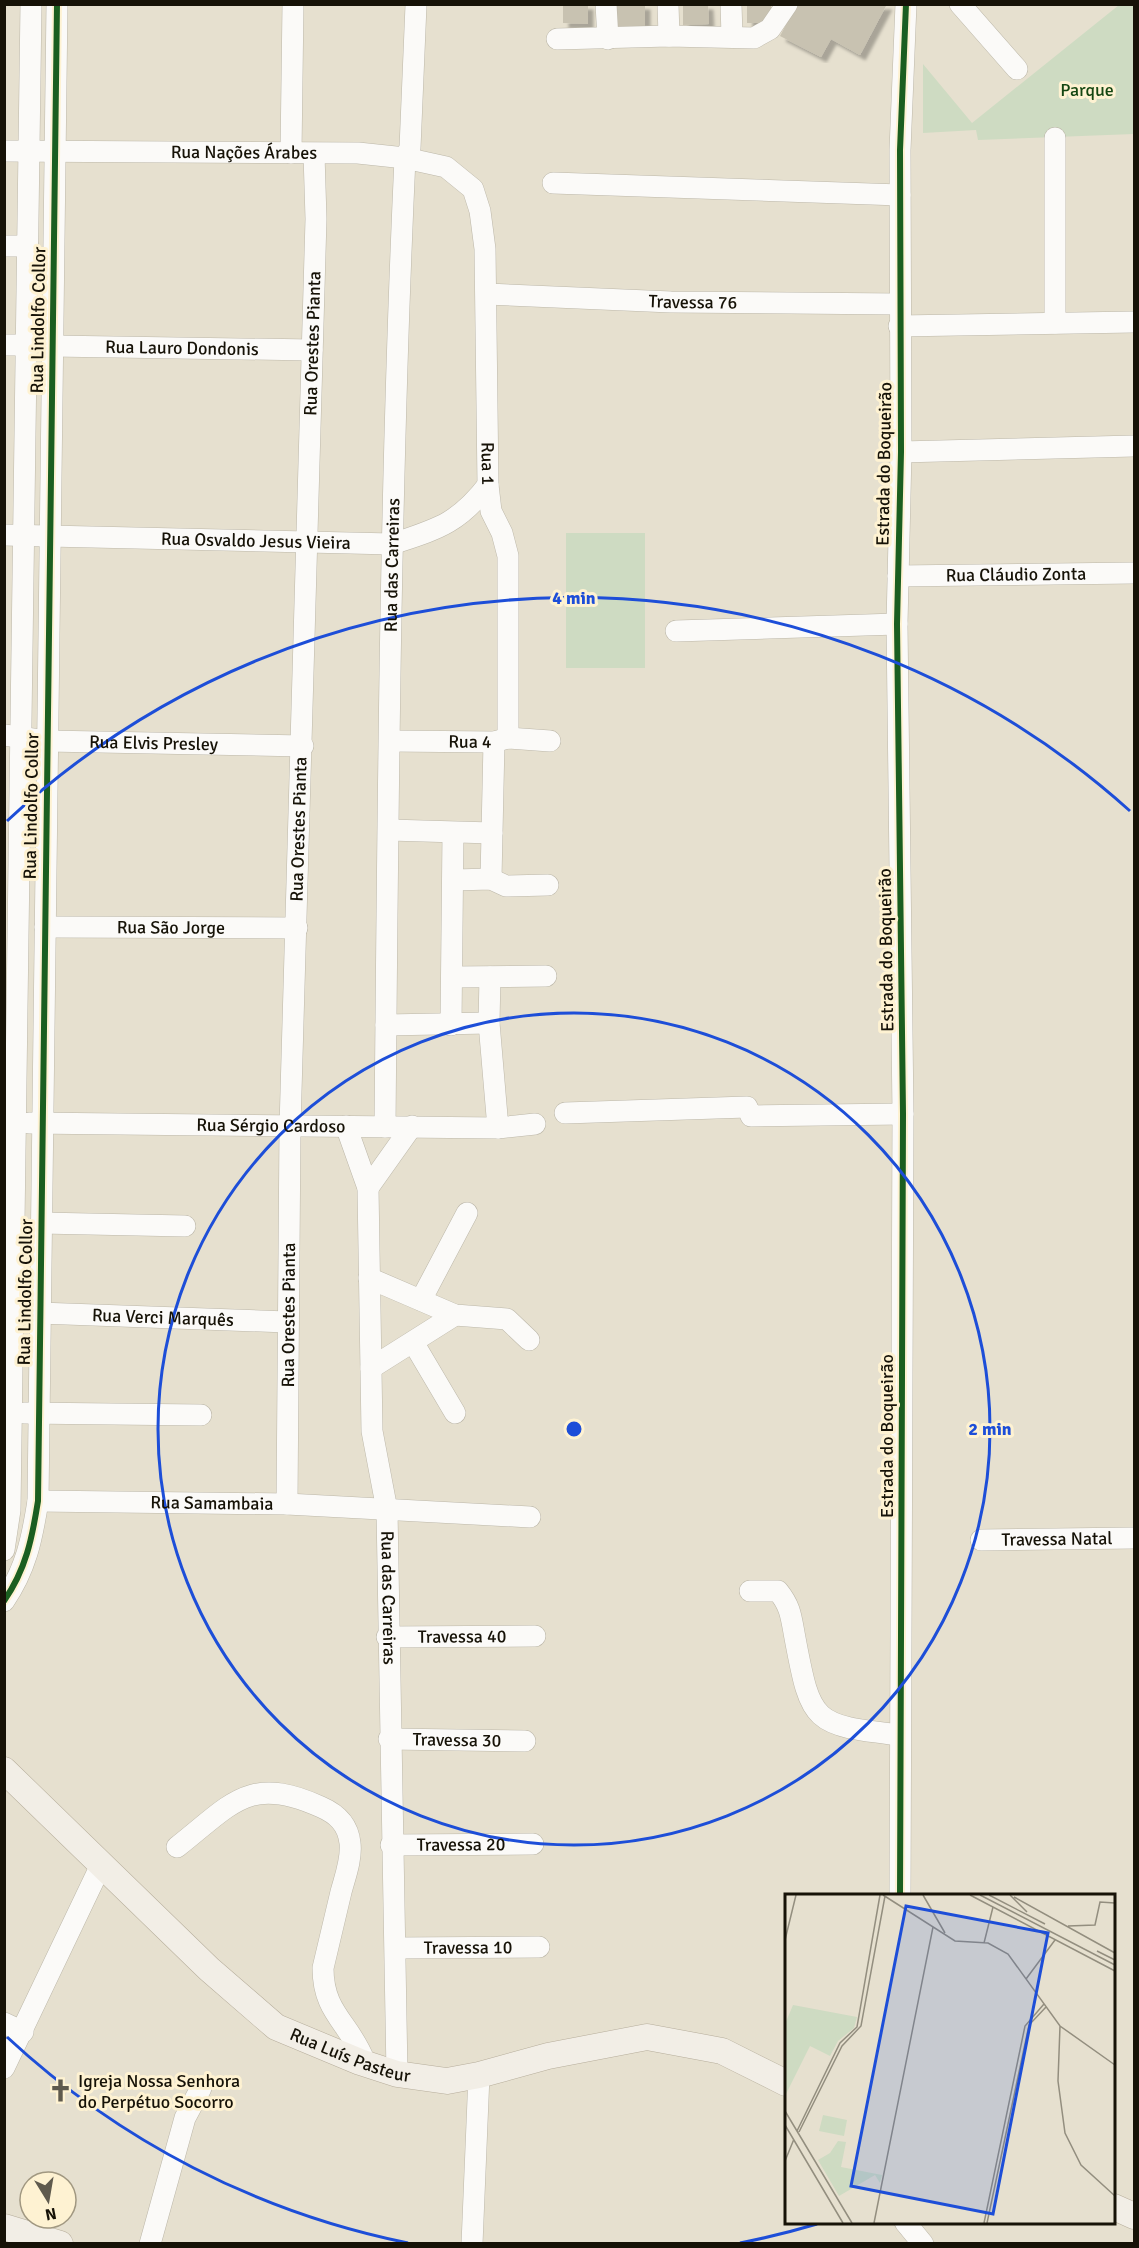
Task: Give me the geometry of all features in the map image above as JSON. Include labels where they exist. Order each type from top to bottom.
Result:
[{"type":"main road","name":"Rua Luís Pasteur","points":[[4,1770],[209,1969],[276,2027],[360,2062],[397,2074],[447,2081],[479,2075],[548,2056],[646,2037],[722,2051],[785,2082]]},
{"type":"main road","points":[[1115,2208],[1134,2216]]},
{"type":"main road","points":[[4,2227],[60,2244]]},
{"type":"street","name":"Rua Lindolfo Collor","points":[[4,1550],[10,1510],[8,1437],[12,1414],[10,1027],[15,345],[28,246],[31,4]]},
{"type":"street","name":"Rua Lindolfo Collor","points":[[4,1601],[19,1580],[30,1551],[38,1501],[57,4]]},
{"type":"street","points":[[291,153],[293,4]]},
{"type":"street","points":[[606,4],[608,39]]},
{"type":"street","points":[[668,4],[669,36]]},
{"type":"street","points":[[731,4],[732,36]]},
{"type":"street","points":[[557,39],[669,36],[754,38],[770,29],[787,4]]},
{"type":"street","name":"Estrada do Boqueirão","points":[[900,1894],[903,1114],[897,624],[901,452],[898,304],[906,4]]},
{"type":"street","points":[[960,4],[1017,69]]},
{"type":"street","name":"Rua das Carreiras","points":[[384,1127],[392,543],[405,158],[410,148],[416,5]]},
{"type":"street","points":[[1055,138],[1055,323]]},
{"type":"street","name":"Rua Nações Árabes","points":[[4,151],[358,153],[405,158],[446,167],[473,189]]},
{"type":"street","name":"Rua Orestes Pianta","points":[[287,1503],[290,1127],[303,746],[316,219],[314,154]]},
{"type":"street","points":[[553,183],[900,195]]},
{"type":"street","name":"Rua 1","points":[[473,189],[480,210],[485,249],[488,485],[491,511],[502,533],[508,556],[501,740],[492,833],[491,879]]},
{"type":"street","points":[[4,246],[28,246]]},
{"type":"street","name":"Travessa 76","points":[[487,294],[671,302],[898,304]]},
{"type":"street","points":[[899,326],[1134,322]]},
{"type":"street","name":"Rua Lauro Dondonis","points":[[52,346],[312,350]]},
{"type":"street","points":[[901,452],[1134,446]]},
{"type":"street","name":"Rua Osvaldo Jesus Vieira","points":[[14,535],[392,543],[441,528],[471,507],[488,485]]},
{"type":"street","name":"Rua Cláudio Zonta","points":[[898,576],[1134,573]]},
{"type":"street","points":[[676,631],[897,624]]},
{"type":"street","name":"Rua Elvis Presley","points":[[12,735],[47,741],[303,746]]},
{"type":"street","name":"Rua 4","points":[[390,741],[550,741]]},
{"type":"street","points":[[388,830],[492,833]]},
{"type":"street","points":[[451,1025],[453,833]]},
{"type":"street","points":[[454,880],[491,879],[506,886],[548,885]]},
{"type":"street","name":"Rua São Jorge","points":[[45,927],[297,928]]},
{"type":"street","points":[[453,977],[546,976]]},
{"type":"street","points":[[490,977],[489,1023],[498,1128]]},
{"type":"street","points":[[386,1025],[489,1023]]},
{"type":"street","points":[[565,1113],[747,1107],[751,1116],[903,1114]]},
{"type":"street","name":"Rua Sérgio Cardoso","points":[[10,1123],[498,1128],[535,1124]]},
{"type":"street","name":"Rua das Carreiras","points":[[346,1126],[368,1188],[372,1431],[387,1510],[387,1637],[391,1845],[396,1948],[397,2074]]},
{"type":"street","points":[[368,1188],[412,1126]]},
{"type":"street","points":[[420,1300],[467,1214]]},
{"type":"street","points":[[41,1223],[185,1226]]},
{"type":"street","points":[[369,1278],[455,1315],[507,1319],[529,1340]]},
{"type":"street","name":"Rua Verci Marquês","points":[[39,1313],[287,1322]]},
{"type":"street","points":[[371,1368],[455,1315]]},
{"type":"street","points":[[413,1342],[455,1413]]},
{"type":"street","points":[[12,1414],[39,1412],[201,1414]]},
{"type":"street","name":"Rua Samambaia","points":[[38,1501],[287,1503],[530,1517]]},
{"type":"street","name":"Travessa Natal","points":[[981,1540],[1134,1538]]},
{"type":"street","points":[[750,1591],[778,1591],[789,1605],[805,1692],[822,1718],[846,1729],[900,1735]]},
{"type":"street","name":"Travessa 40","points":[[387,1637],[535,1636]]},
{"type":"street","name":"Travessa 30","points":[[389,1739],[525,1741]]},
{"type":"street","points":[[177,1846],[241,1797],[256,1792],[276,1791],[292,1795],[338,1814],[346,1827],[350,1855],[323,1968],[323,1982],[331,2008],[357,2044],[363,2060],[360,2062]]},
{"type":"street","name":"Travessa 20","points":[[391,1845],[533,1844]]},
{"type":"street","points":[[5,2068],[14,2028],[101,1865]]},
{"type":"street","name":"Travessa 10","points":[[396,1948],[539,1947]]},
{"type":"street","points":[[472,2244],[479,2075]]},
{"type":"street","points":[[150,2244],[185,2118],[201,2088]]},
{"type":"street","points":[[906,2224],[923,2244]]},
{"type":"green space","name":"Parque","points":[[1119,5],[1134,5],[1134,134],[978,140],[976,130],[923,133],[923,64],[972,123]]},
{"type":"green space","points":[[566,533],[645,533],[645,668],[566,668]]},
{"type":"building","points":[[563,4],[588,4],[588,24],[563,23]]},
{"type":"building","points":[[617,4],[645,4],[645,28],[617,28]]},
{"type":"building","points":[[683,4],[708,4],[709,24],[683,25]]},
{"type":"building","points":[[747,4],[771,4],[771,23],[747,23]]},
{"type":"building","points":[[797,4],[887,4],[860,55],[831,39],[821,57],[780,36]]},
{"type":"cycle path","points":[[4,1601],[23,1565],[38,1501],[57,4]]},
{"type":"cycle path","points":[[900,1894],[903,1114],[897,624],[901,452],[900,150],[906,4]]},
{"type":"place","name":"Igreja Nossa Senhora do Perpétuo Socorro","points":[[60,2091]]}]
